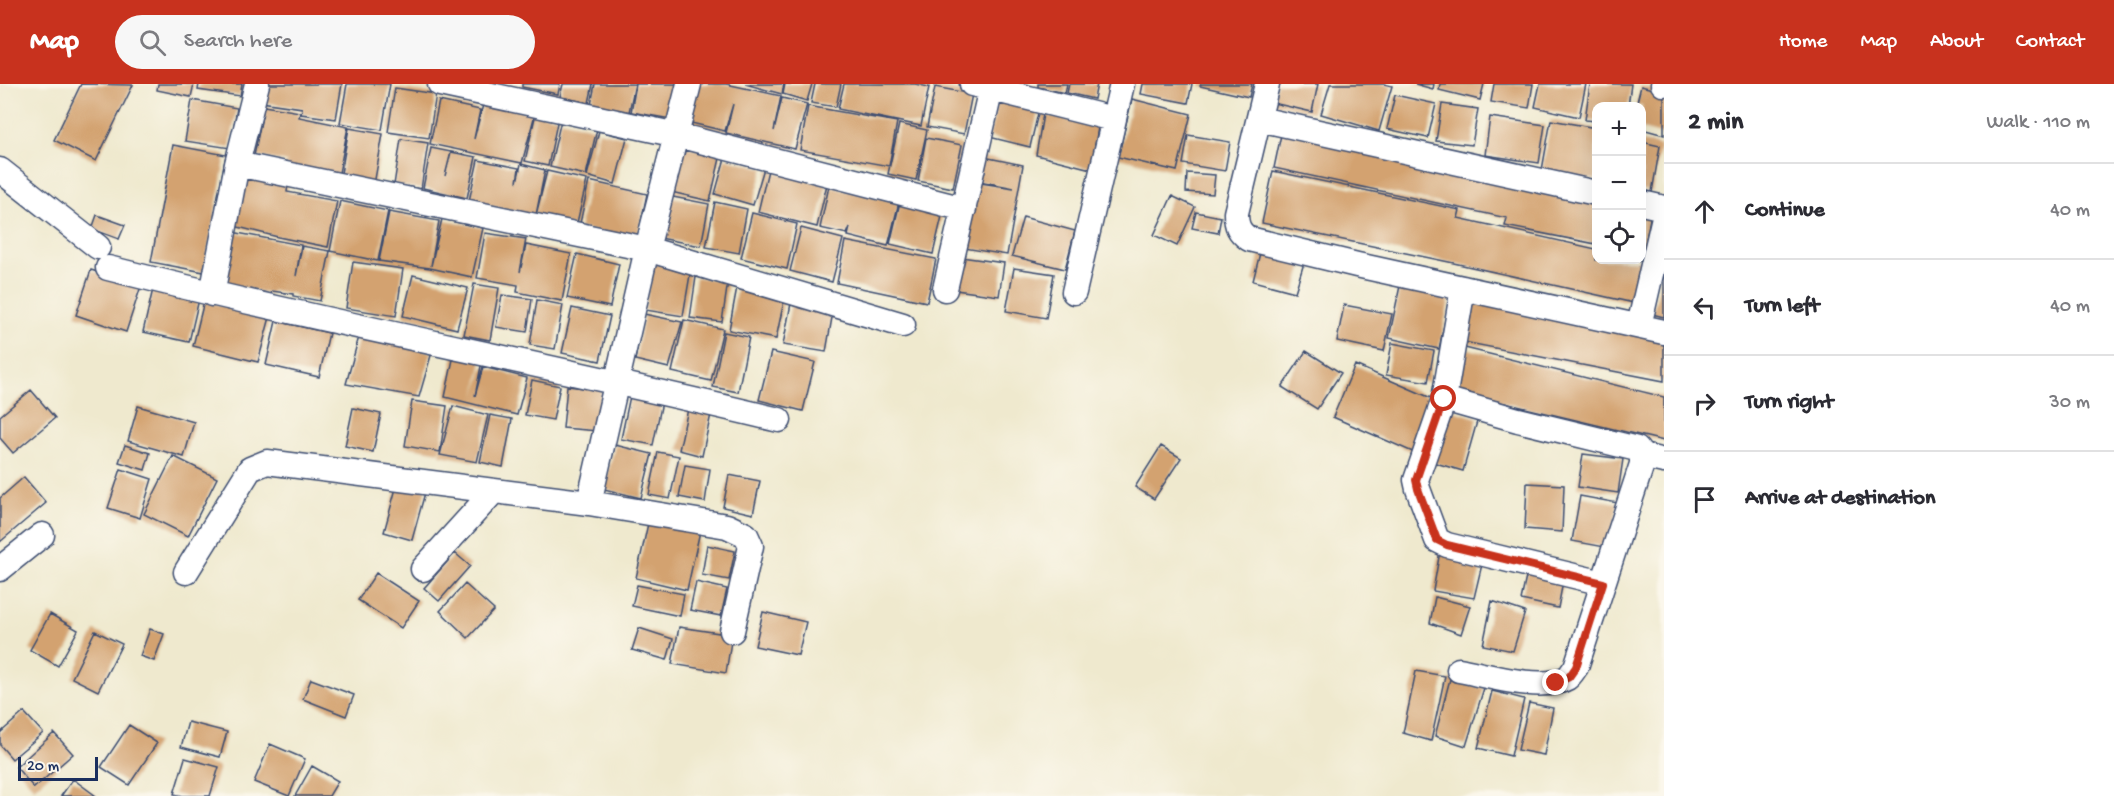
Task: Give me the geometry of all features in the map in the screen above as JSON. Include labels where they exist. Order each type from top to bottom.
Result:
[{"type":"street","points":[[212,294],[237,164],[257,84]]},
{"type":"street","points":[[441,84],[677,135],[964,209]]},
{"type":"street","points":[[589,502],[647,249],[689,84]]},
{"type":"street","points":[[1074,292],[1122,84]]},
{"type":"street","points":[[1267,84],[1236,213],[1236,223],[1241,233],[1249,239],[1266,245],[1664,332]]},
{"type":"street","points":[[945,289],[964,209],[981,86],[1113,119]]},
{"type":"street","points":[[1259,119],[1592,192]]},
{"type":"street","points":[[237,164],[647,249],[903,325]]},
{"type":"street","points":[[0,170],[103,258],[212,294],[779,420]]},
{"type":"street","points":[[1646,204],[1664,208]]},
{"type":"street","points":[[1639,326],[1664,217]]},
{"type":"street","points":[[1462,288],[1444,399],[1416,480],[1437,540],[1447,545],[1603,583]]},
{"type":"street","points":[[1444,399],[1637,449],[1653,458]]},
{"type":"street","points":[[1459,670],[1540,685],[1556,683],[1569,677],[1576,667],[1642,464],[1653,458]]},
{"type":"street","points":[[186,572],[250,470],[267,462],[589,502],[727,526],[746,535],[751,546],[732,632]]},
{"type":"street","points":[[423,569],[494,491]]},
{"type":"street","points":[[0,569],[42,535]]},
{"type":"building","points":[[81,84],[133,85],[96,161],[54,140]]},
{"type":"building","points":[[158,84],[194,84],[191,97],[157,90]]},
{"type":"building","points":[[199,84],[242,84],[240,96],[198,90]]},
{"type":"building","points":[[264,84],[342,84],[336,119],[301,114],[302,108],[261,102]]},
{"type":"building","points":[[347,84],[390,84],[382,130],[340,123]]},
{"type":"building","points":[[522,84],[560,84],[558,94],[522,87]]},
{"type":"building","points":[[563,84],[593,84],[589,103],[560,97]]},
{"type":"building","points":[[595,84],[635,84],[629,112],[591,105]]},
{"type":"building","points":[[636,84],[677,84],[671,119],[631,112]]},
{"type":"building","points":[[696,84],[726,84],[781,96],[774,131],[782,98],[807,104],[795,149],[726,133],[733,104],[725,131],[687,122]]},
{"type":"building","points":[[745,84],[784,84],[782,94]]},
{"type":"building","points":[[785,84],[812,84],[807,101],[783,94]]},
{"type":"building","points":[[815,84],[841,84],[836,107],[811,103]]},
{"type":"building","points":[[844,84],[915,84],[929,87],[921,126],[838,109]]},
{"type":"building","points":[[1038,84],[1067,84],[1065,93],[1038,87]]},
{"type":"building","points":[[1069,84],[1097,84],[1094,99],[1067,93]]},
{"type":"building","points":[[1143,84],[1192,84],[1188,103],[1141,94]]},
{"type":"building","points":[[1201,84],[1252,84],[1249,97],[1200,86]]},
{"type":"building","points":[[1277,84],[1318,84],[1312,112],[1273,103]]},
{"type":"building","points":[[1330,84],[1392,86],[1379,131],[1321,114]]},
{"type":"building","points":[[1415,84],[1434,84],[1433,89]]},
{"type":"building","points":[[1440,84],[1484,84],[1480,100],[1439,90]]},
{"type":"building","points":[[1494,84],[1533,84],[1529,108],[1491,102]]},
{"type":"building","points":[[1540,84],[1586,84],[1579,117],[1535,107]]},
{"type":"building","points":[[1590,84],[1631,84],[1629,102],[1592,102],[1592,121],[1585,120]]},
{"type":"building","points":[[1641,86],[1664,92],[1664,135],[1646,130],[1646,102],[1637,102]]},
{"type":"building","points":[[935,87],[972,94],[964,134],[927,127]]},
{"type":"building","points":[[395,88],[436,94],[429,138],[388,132]]},
{"type":"building","points":[[1395,95],[1436,104],[1428,138],[1387,129]]},
{"type":"building","points":[[998,99],[1039,109],[1030,147],[989,137]]},
{"type":"building","points":[[1132,99],[1191,114],[1177,171],[1118,157]]},
{"type":"building","points":[[192,100],[237,108],[230,148],[185,141]]},
{"type":"building","points":[[439,101],[480,110],[474,139],[484,101],[535,114],[522,163],[430,144]]},
{"type":"building","points":[[1442,104],[1478,109],[1472,145],[1436,141]]},
{"type":"building","points":[[264,106],[300,112],[299,117],[348,127],[338,178],[285,167],[287,162],[254,156]]},
{"type":"building","points":[[808,106],[897,122],[889,166],[800,150]]},
{"type":"building","points":[[536,113],[558,118],[548,166],[525,161]]},
{"type":"building","points":[[1043,114],[1098,127],[1091,169],[1036,155]]},
{"type":"building","points":[[1490,117],[1545,125],[1539,163],[1485,155]]},
{"type":"building","points":[[561,120],[597,129],[586,175],[550,167]]},
{"type":"building","points":[[1551,120],[1592,127],[1592,179],[1542,170]]},
{"type":"building","points":[[899,124],[927,130],[916,180],[888,174]]},
{"type":"building","points":[[349,128],[383,134],[374,185],[340,179]]},
{"type":"building","points":[[1282,130],[1592,196],[1592,243],[1505,226],[1507,218],[1274,168]]},
{"type":"building","points":[[599,131],[627,138],[615,184],[587,176]]},
{"type":"building","points":[[1188,135],[1230,142],[1225,171],[1183,164]]},
{"type":"building","points":[[926,138],[962,145],[953,188],[918,181]]},
{"type":"building","points":[[401,139],[428,143],[421,189],[394,185]]},
{"type":"building","points":[[1646,143],[1660,146],[1652,192],[1646,191]]},
{"type":"building","points":[[173,145],[226,155],[204,272],[151,262]]},
{"type":"building","points":[[682,146],[721,154],[710,201],[671,192]]},
{"type":"building","points":[[431,148],[476,157],[467,198],[423,188]]},
{"type":"building","points":[[979,156],[1023,165],[1007,255],[964,248],[974,182],[1014,188],[974,180]]},
{"type":"building","points":[[725,158],[764,168],[753,205],[715,194]]},
{"type":"building","points":[[478,160],[519,168],[517,182],[521,164],[545,170],[536,215],[547,171],[587,180],[576,227],[469,201]]},
{"type":"building","points":[[768,170],[827,184],[817,227],[758,212]]},
{"type":"building","points":[[1273,171],[1460,210],[1458,218],[1592,248],[1592,264],[1643,264],[1634,303],[1262,223]]},
{"type":"building","points":[[248,173],[288,184],[287,192],[337,201],[328,247],[234,226]]},
{"type":"building","points":[[1187,173],[1215,175],[1213,194],[1186,192]]},
{"type":"building","points":[[589,181],[647,194],[637,241],[579,228]]},
{"type":"building","points":[[829,186],[899,202],[888,246],[848,236],[850,227],[847,234],[820,228]]},
{"type":"building","points":[[668,196],[709,204],[701,246],[660,238]]},
{"type":"building","points":[[1172,196],[1195,207],[1177,246],[1154,235]]},
{"type":"building","points":[[340,201],[388,211],[378,261],[330,251]]},
{"type":"building","points":[[715,202],[747,209],[739,253],[706,247]]},
{"type":"building","points":[[900,202],[943,212],[933,254],[890,244]]},
{"type":"building","points":[[1646,207],[1652,208],[1646,240]]},
{"type":"building","points":[[389,212],[439,221],[431,266],[442,219],[483,228],[472,277],[379,261]]},
{"type":"building","points":[[1196,212],[1221,217],[1218,233],[1192,228]]},
{"type":"building","points":[[752,213],[797,224],[787,269],[741,258]]},
{"type":"building","points":[[97,215],[125,225],[119,239],[92,229]]},
{"type":"building","points":[[1023,217],[1075,231],[1065,269],[1012,256]]},
{"type":"building","points":[[801,228],[843,239],[832,282],[790,271]]},
{"type":"building","points":[[232,232],[301,245],[296,276],[302,246],[330,251],[320,301],[293,296],[293,294],[272,291],[271,294],[222,284]]},
{"type":"building","points":[[485,233],[526,239],[520,272],[526,245],[571,254],[562,301],[517,292],[518,285],[477,278]]},
{"type":"building","points":[[845,241],[936,259],[927,302],[837,283]]},
{"type":"building","points":[[1260,253],[1304,263],[1295,292],[1253,281]]},
{"type":"building","points":[[577,254],[619,264],[610,307],[567,298]]},
{"type":"building","points":[[961,257],[1004,263],[999,296],[956,290]]},
{"type":"building","points":[[353,262],[403,269],[396,316],[346,308]]},
{"type":"building","points":[[653,263],[691,269],[683,316],[645,310]]},
{"type":"building","points":[[1014,268],[1054,274],[1046,318],[1006,311]]},
{"type":"building","points":[[1664,269],[1664,317],[1652,314]]},
{"type":"building","points":[[91,270],[141,286],[126,332],[76,315]]},
{"type":"building","points":[[413,275],[468,288],[457,329],[403,316]]},
{"type":"building","points":[[696,277],[728,281],[722,322],[690,318]]},
{"type":"building","points":[[1401,281],[1451,292],[1439,349],[1389,338]]},
{"type":"building","points":[[474,284],[499,288],[490,340],[464,335]]},
{"type":"building","points":[[737,287],[785,296],[776,339],[729,330]]},
{"type":"building","points":[[153,289],[199,299],[189,342],[143,332]]},
{"type":"building","points":[[502,295],[532,299],[527,332],[496,327]]},
{"type":"building","points":[[792,298],[834,306],[826,352],[783,345]]},
{"type":"building","points":[[1473,298],[1664,335],[1664,381],[1464,342]]},
{"type":"building","points":[[537,300],[563,305],[555,349],[530,345]]},
{"type":"building","points":[[204,301],[270,317],[258,362],[193,346]]},
{"type":"building","points":[[1344,305],[1392,314],[1384,351],[1337,341]]},
{"type":"building","points":[[572,308],[610,316],[600,361],[562,353]]},
{"type":"building","points":[[644,314],[682,322],[669,368],[635,360]]},
{"type":"building","points":[[684,320],[723,329],[711,381],[672,372]]},
{"type":"building","points":[[276,321],[329,333],[319,377],[266,365]]},
{"type":"building","points":[[724,332],[749,337],[738,392],[713,387]]},
{"type":"building","points":[[360,333],[432,352],[419,397],[346,384]]},
{"type":"building","points":[[1392,343],[1434,351],[1428,382],[1386,375]]},
{"type":"building","points":[[1465,348],[1664,397],[1664,441],[1454,391]]},
{"type":"building","points":[[455,350],[483,356],[475,396],[483,367],[527,378],[517,415],[445,397]]},
{"type":"building","points":[[1306,351],[1341,373],[1317,409],[1282,387]]},
{"type":"building","points":[[771,352],[815,362],[803,411],[759,400]]},
{"type":"building","points":[[1355,365],[1438,401],[1415,453],[1333,417]]},
{"type":"building","points":[[532,380],[560,386],[553,420],[525,415]]},
{"type":"building","points":[[567,386],[602,390],[598,431],[563,428]]},
{"type":"building","points":[[31,390],[55,418],[13,453],[0,438],[0,416]]},
{"type":"building","points":[[631,391],[663,397],[653,445],[621,439]]},
{"type":"building","points":[[412,401],[447,406],[440,452],[405,446]]},
{"type":"building","points":[[138,406],[194,422],[184,457],[128,441]]},
{"type":"building","points":[[453,406],[488,415],[477,462],[440,455]]},
{"type":"building","points":[[353,408],[381,414],[373,452],[345,446]]},
{"type":"building","points":[[688,409],[711,414],[702,456],[679,450]]},
{"type":"building","points":[[1448,409],[1478,418],[1463,471],[1432,462]]},
{"type":"building","points":[[490,415],[512,419],[503,467],[480,462]]},
{"type":"building","points":[[125,445],[150,453],[145,470],[119,462]]},
{"type":"building","points":[[615,445],[652,454],[641,498],[604,489]]},
{"type":"building","points":[[1161,446],[1181,458],[1154,499],[1135,487]]},
{"type":"building","points":[[658,452],[679,456],[670,499],[649,495]]},
{"type":"building","points":[[1583,454],[1623,459],[1618,493],[1578,487]]},
{"type":"building","points":[[173,456],[217,478],[188,536],[144,514]]},
{"type":"building","points":[[685,465],[710,469],[705,502],[679,497]]},
{"type":"building","points":[[121,469],[152,479],[140,518],[108,508]]},
{"type":"building","points":[[729,475],[760,481],[753,514],[723,507]]},
{"type":"building","points":[[24,477],[46,503],[0,542],[0,498]]},
{"type":"building","points":[[398,481],[426,489],[412,540],[384,532]]},
{"type":"building","points":[[1527,483],[1564,485],[1562,532],[1525,529]]},
{"type":"building","points":[[1580,496],[1618,503],[1610,548],[1572,541]]},
{"type":"building","points":[[649,519],[700,531],[687,590],[636,578]]},
{"type":"building","points":[[707,545],[735,551],[729,580],[702,575]]},
{"type":"building","points":[[1440,551],[1483,560],[1474,598],[1433,591]]},
{"type":"building","points":[[455,553],[470,566],[439,601],[424,588]]},
{"type":"building","points":[[1528,568],[1564,576],[1558,608],[1521,600]]},
{"type":"building","points":[[376,573],[419,601],[401,628],[358,600]]},
{"type":"building","points":[[696,582],[727,589],[721,616],[690,610]]},
{"type":"building","points":[[465,584],[494,610],[468,638],[440,611]]},
{"type":"building","points":[[637,585],[684,594],[680,616],[632,606]]},
{"type":"building","points":[[1435,597],[1470,606],[1461,634],[1430,623]]},
{"type":"building","points":[[1492,601],[1525,612],[1513,651],[1483,645]]},
{"type":"building","points":[[763,612],[806,622],[798,655],[755,646]]},
{"type":"building","points":[[50,614],[78,630],[58,666],[30,650]]},
{"type":"building","points":[[679,627],[732,635],[726,673],[672,664]]},
{"type":"building","points":[[639,628],[673,639],[667,660],[632,650]]},
{"type":"building","points":[[150,629],[164,634],[154,661],[140,656]]},
{"type":"building","points":[[95,631],[122,644],[98,691],[72,678]]},
{"type":"building","points":[[1416,671],[1445,676],[1431,741],[1403,733]]},
{"type":"building","points":[[311,679],[354,695],[346,716],[303,699]]},
{"type":"building","points":[[1450,679],[1484,688],[1466,746],[1435,736]]},
{"type":"building","points":[[1492,691],[1524,699],[1511,756],[1478,748]]},
{"type":"building","points":[[1529,703],[1553,708],[1544,755],[1518,750]]},
{"type":"building","points":[[24,712],[43,733],[12,759],[0,745],[0,733]]},
{"type":"building","points":[[188,722],[227,732],[220,757],[181,747]]},
{"type":"building","points":[[129,725],[157,743],[129,785],[101,767]]},
{"type":"building","points":[[54,733],[73,754],[34,788],[16,767]]},
{"type":"building","points":[[270,744],[305,759],[289,796],[254,782]]},
{"type":"building","points":[[185,758],[219,767],[210,796],[174,794]]},
{"type":"building","points":[[312,766],[338,781],[329,796],[295,796]]},
{"type":"building","points":[[73,779],[96,796],[61,796]]},
{"type":"route","points":[[1444,399],[1416,480],[1437,540],[1447,545],[1603,583],[1576,667],[1569,677],[1556,683]]}]
